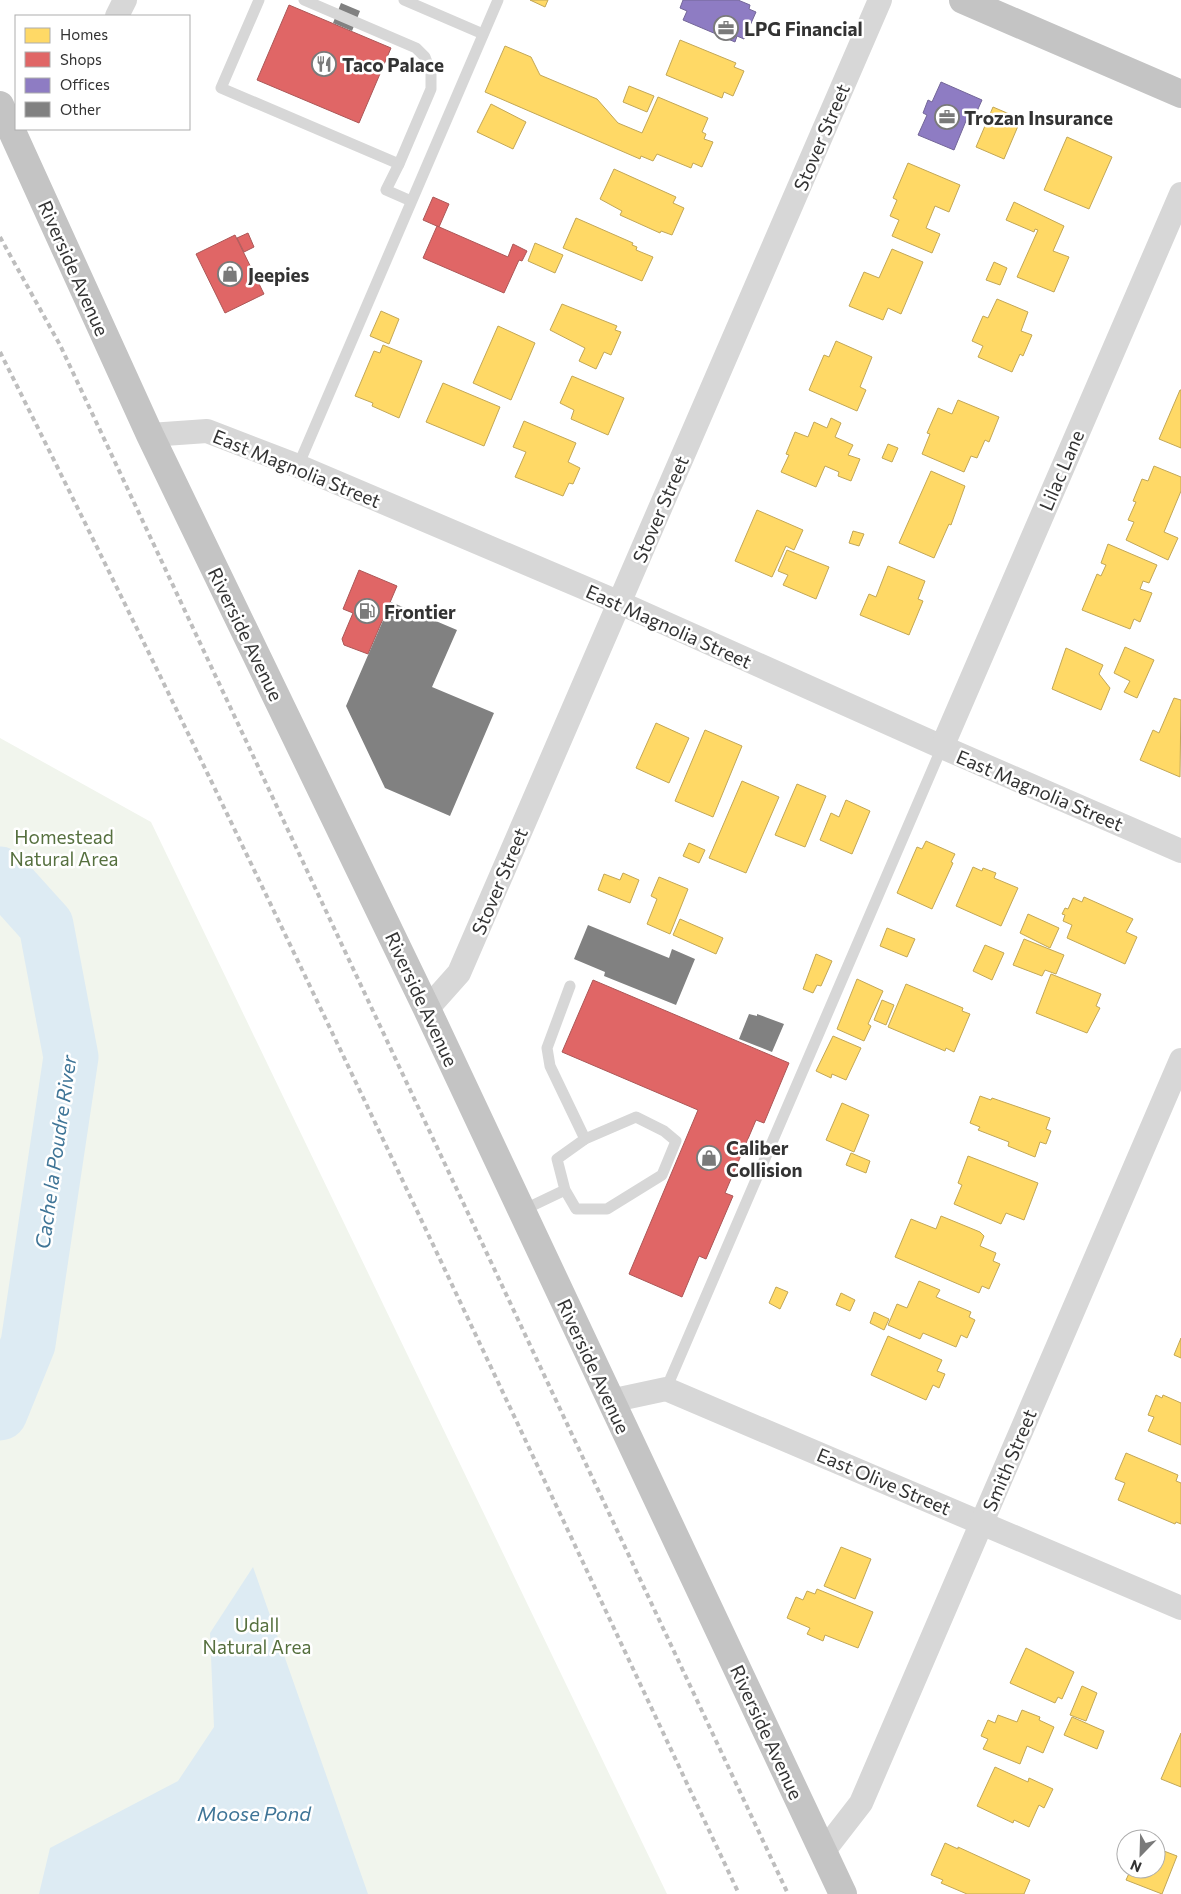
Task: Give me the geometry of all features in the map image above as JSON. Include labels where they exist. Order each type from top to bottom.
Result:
[{"type":"highway","points":[[964,0],[1181,94]]},
{"type":"highway","name":"Riverside Avenue","points":[[0,105],[15,125]]},
{"type":"highway","name":"Riverside Avenue","points":[[21,133],[150,436],[427,1009],[843,1894]]},
{"type":"street","points":[[118,15],[125,0]]},
{"type":"street","name":"Stover Street","points":[[427,1009],[459,973],[880,0]]},
{"type":"street","name":"Lilac Lane","points":[[942,747],[1181,194]]},
{"type":"street","name":"East Magnolia Street","points":[[150,436],[208,431],[298,466],[620,603],[942,747],[1181,851]]},
{"type":"street","name":"Smith Street","points":[[823,1852],[862,1803],[1181,1060]]},
{"type":"street","points":[[610,1401],[666,1389]]},
{"type":"street","name":"East Olive Street","points":[[666,1389],[1181,1608]]},
{"type":"lane","points":[[304,0],[416,48],[425,57],[431,73],[432,89],[386,190],[411,201]]},
{"type":"lane","points":[[404,0],[483,34]]},
{"type":"lane","points":[[298,466],[498,0]]},
{"type":"lane","points":[[255,1],[221,88],[398,164]]},
{"type":"lane","points":[[666,1389],[942,747]]},
{"type":"lane","points":[[570,986],[547,1048],[550,1066],[585,1139]]},
{"type":"lane","points":[[636,1117],[664,1131],[676,1141],[662,1175],[607,1209],[576,1209],[565,1190],[557,1159],[585,1139],[636,1117]]},
{"type":"lane","points":[[521,1211],[565,1190]]},
{"type":"green space","name":"Udall Natural Area","points":[[0,738],[151,822],[667,1894],[0,1894]]},
{"type":"water","name":"Moose Pond","points":[[253,1567],[368,1894],[39,1894],[50,1848],[178,1781],[214,1727],[210,1633]]},
{"type":"building: Homes","points":[[530,0],[548,0],[545,7]]},
{"type":"building: Homes","points":[[680,40],[736,63],[734,67],[744,71],[733,96],[724,92],[722,98],[666,75]]},
{"type":"building: Homes","points":[[505,46],[531,57],[540,75],[597,99],[618,123],[642,133],[658,97],[708,118],[702,132],[706,134],[704,139],[713,142],[702,167],[693,163],[691,168],[657,154],[653,161],[641,156],[640,159],[485,92]]},
{"type":"building: Homes","points":[[629,86],[654,96],[647,112],[623,102]]},
{"type":"building: Homes","points":[[491,104],[526,122],[513,149],[477,132]]},
{"type":"building: Homes","points":[[993,107],[1021,119],[1004,159],[976,147]]},
{"type":"building: Homes","points":[[1067,137],[1112,157],[1089,209],[1044,190]]},
{"type":"building: Homes","points":[[908,163],[960,185],[949,212],[935,206],[926,228],[940,234],[932,253],[892,236],[899,220],[890,216],[897,200],[893,198]]},
{"type":"building: Homes","points":[[614,169],[676,197],[673,203],[684,208],[672,235],[661,231],[660,233],[620,215],[622,211],[600,199]]},
{"type":"building: Homes","points":[[1014,202],[1064,226],[1053,251],[1069,257],[1054,292],[1017,277],[1038,230],[1035,229],[1034,232],[1006,220]]},
{"type":"building: Homes","points":[[576,218],[633,243],[632,245],[637,247],[636,250],[653,257],[642,281],[563,248]]},
{"type":"building: Homes","points":[[535,243],[563,255],[555,273],[528,261]]},
{"type":"building: Homes","points":[[892,249],[923,262],[901,314],[888,308],[883,320],[849,306],[864,272],[879,278]]},
{"type":"building: Homes","points":[[994,262],[1007,268],[1000,285],[986,280]]},
{"type":"building: Homes","points":[[997,299],[1028,312],[1021,331],[1032,335],[1023,356],[1020,354],[1012,372],[978,357],[983,346],[972,341],[983,316],[988,318]]},
{"type":"building: Homes","points":[[562,304],[617,326],[615,330],[621,332],[611,355],[604,352],[596,369],[579,361],[585,348],[550,330]]},
{"type":"building: Homes","points":[[381,311],[399,319],[389,344],[370,336]]},
{"type":"building: Homes","points":[[498,326],[535,343],[511,400],[473,383]]},
{"type":"building: Homes","points":[[836,341],[872,357],[860,387],[866,390],[857,411],[809,390],[824,355],[829,357]]},
{"type":"building: Homes","points":[[383,345],[422,361],[399,418],[372,406],[373,403],[355,396],[374,351],[380,353]]},
{"type":"building: Homes","points":[[572,376],[624,398],[608,435],[571,419],[574,410],[560,403]]},
{"type":"building: Homes","points":[[443,383],[500,407],[484,446],[426,422]]},
{"type":"building: Homes","points":[[1181,390],[1181,448],[1159,439]]},
{"type":"building: Homes","points":[[958,400],[999,417],[989,442],[985,440],[977,458],[971,456],[964,472],[922,454],[930,434],[927,433],[938,408],[952,414]]},
{"type":"building: Homes","points":[[831,418],[841,423],[835,437],[853,445],[848,455],[860,459],[851,481],[838,476],[839,472],[825,466],[816,487],[781,472],[789,455],[786,454],[795,432],[808,437],[814,422],[827,428]]},
{"type":"building: Homes","points":[[524,421],[576,443],[568,462],[580,468],[573,484],[569,483],[563,496],[515,477],[526,452],[513,447]]},
{"type":"building: Homes","points":[[888,444],[898,448],[892,462],[882,458]]},
{"type":"building: Homes","points":[[1154,466],[1181,477],[1181,491],[1164,532],[1178,538],[1168,560],[1126,540],[1134,522],[1128,520],[1136,502],[1133,501],[1142,479],[1148,481]]},
{"type":"building: Homes","points":[[931,471],[965,486],[951,525],[949,524],[934,558],[899,543]]},
{"type":"building: Homes","points":[[757,510],[803,530],[794,550],[786,546],[772,577],[735,561]]},
{"type":"building: Homes","points":[[853,531],[864,534],[859,546],[849,543]]},
{"type":"building: Homes","points":[[1108,544],[1157,565],[1149,583],[1143,581],[1140,589],[1152,593],[1140,622],[1134,619],[1130,629],[1082,610],[1097,574],[1101,576],[1106,565],[1101,563]]},
{"type":"building: Homes","points":[[787,550],[829,567],[816,599],[783,585],[788,575],[778,571]]},
{"type":"building: Homes","points":[[888,566],[925,581],[918,599],[923,601],[909,635],[860,615],[869,594],[876,597]]},
{"type":"building: Homes","points":[[1125,647],[1154,660],[1137,698],[1124,692],[1130,681],[1114,673]]},
{"type":"building: Homes","points":[[1066,648],[1103,665],[1099,674],[1110,688],[1101,710],[1052,689]]},
{"type":"building: Homes","points":[[1174,698],[1181,700],[1180,777],[1140,760],[1153,730],[1159,733]]},
{"type":"building: Homes","points":[[656,723],[689,738],[669,783],[636,768]]},
{"type":"building: Homes","points":[[705,730],[742,746],[713,817],[675,801]]},
{"type":"building: Homes","points":[[742,781],[779,797],[746,873],[709,858]]},
{"type":"building: Homes","points":[[797,784],[826,796],[805,847],[775,835]]},
{"type":"building: Homes","points":[[846,800],[870,811],[852,854],[820,840],[831,813],[839,817]]},
{"type":"building: Homes","points":[[926,841],[955,854],[951,862],[953,863],[932,909],[897,893],[917,847],[922,849]]},
{"type":"building: Homes","points":[[689,843],[705,850],[699,863],[683,856]]},
{"type":"building: Homes","points":[[973,867],[982,871],[983,868],[996,873],[994,878],[1018,888],[1001,926],[956,906]]},
{"type":"building: Homes","points":[[623,873],[639,880],[630,903],[598,890],[604,874],[620,880]]},
{"type":"building: Homes","points":[[659,877],[688,889],[670,934],[647,924],[657,899],[651,896]]},
{"type":"building: Homes","points":[[1084,897],[1133,919],[1126,932],[1137,937],[1125,964],[1067,938],[1072,925],[1063,921],[1065,915],[1062,914],[1065,908],[1068,909],[1073,898],[1082,902]]},
{"type":"building: Homes","points":[[1028,914],[1059,928],[1050,948],[1020,933]]},
{"type":"building: Homes","points":[[680,919],[723,938],[716,954],[673,935]]},
{"type":"building: Homes","points":[[887,928],[915,939],[907,957],[880,946]]},
{"type":"building: Homes","points":[[1024,939],[1064,955],[1056,974],[1045,970],[1042,976],[1013,965]]},
{"type":"building: Homes","points":[[985,945],[1004,953],[992,980],[973,971]]},
{"type":"building: Homes","points":[[816,954],[832,961],[821,986],[817,985],[813,993],[803,989]]},
{"type":"building: Homes","points":[[1051,974],[1101,994],[1096,1006],[1100,1008],[1087,1033],[1036,1013]]},
{"type":"building: Homes","points":[[857,979],[883,991],[868,1024],[871,1026],[864,1041],[837,1029]]},
{"type":"building: Homes","points":[[906,984],[963,1008],[962,1011],[970,1014],[954,1052],[946,1048],[945,1051],[888,1027]]},
{"type":"building: Homes","points":[[882,1000],[894,1005],[886,1025],[874,1020]]},
{"type":"building: Homes","points":[[833,1036],[861,1048],[846,1080],[832,1074],[831,1078],[816,1071]]},
{"type":"building: Homes","points":[[980,1096],[991,1100],[992,1098],[1050,1118],[1046,1129],[1051,1131],[1046,1144],[1040,1142],[1035,1157],[1008,1146],[1009,1142],[978,1130],[980,1127],[970,1123]]},
{"type":"building: Homes","points":[[842,1103],[869,1115],[854,1152],[826,1140]]},
{"type":"building: Homes","points":[[851,1153],[870,1161],[866,1173],[846,1165]]},
{"type":"building: Homes","points":[[968,1156],[1038,1183],[1024,1220],[1006,1213],[1001,1224],[954,1204],[962,1185],[958,1183]]},
{"type":"building: Homes","points":[[941,1216],[980,1232],[984,1236],[980,1246],[996,1253],[993,1261],[1000,1264],[989,1289],[982,1286],[979,1293],[895,1257],[911,1219],[936,1229]]},
{"type":"building: Homes","points":[[919,1281],[940,1290],[936,1297],[971,1312],[969,1317],[975,1320],[967,1338],[961,1335],[956,1347],[923,1333],[920,1339],[888,1325],[897,1304],[907,1308]]},
{"type":"building: Homes","points":[[776,1287],[788,1292],[780,1309],[769,1303]]},
{"type":"building: Homes","points":[[841,1293],[855,1300],[850,1311],[836,1305]]},
{"type":"building: Homes","points":[[874,1312],[889,1319],[884,1330],[870,1323]]},
{"type":"building: Homes","points":[[888,1336],[942,1360],[937,1371],[945,1374],[939,1388],[933,1385],[926,1400],[871,1375]]},
{"type":"building: Homes","points":[[1181,1338],[1181,1358],[1174,1355]]},
{"type":"building: Homes","points":[[1156,1395],[1162,1398],[1163,1395],[1181,1403],[1181,1445],[1148,1431],[1154,1417],[1148,1415]]},
{"type":"building: Homes","points":[[1126,1453],[1178,1475],[1176,1481],[1181,1483],[1181,1524],[1176,1522],[1175,1524],[1118,1500],[1125,1483],[1115,1479]]},
{"type":"building: Homes","points":[[841,1547],[871,1559],[855,1599],[824,1586]]},
{"type":"building: Homes","points":[[817,1589],[873,1612],[858,1648],[825,1635],[823,1641],[807,1634],[810,1628],[787,1618],[796,1597],[803,1600],[807,1591],[815,1594]]},
{"type":"building: Homes","points":[[1026,1648],[1074,1672],[1062,1699],[1058,1697],[1055,1703],[1010,1683]]},
{"type":"building: Homes","points":[[1082,1686],[1097,1693],[1086,1721],[1070,1715]]},
{"type":"building: Homes","points":[[1022,1710],[1040,1717],[1039,1720],[1054,1727],[1043,1753],[1027,1746],[1020,1764],[983,1749],[988,1739],[981,1736],[988,1720],[995,1723],[998,1715],[1017,1722]]},
{"type":"building: Homes","points":[[1072,1717],[1104,1731],[1097,1749],[1064,1735]]},
{"type":"building: Homes","points":[[1181,1733],[1181,1787],[1161,1779]]},
{"type":"building: Homes","points":[[995,1767],[1028,1782],[1029,1778],[1053,1789],[1044,1808],[1039,1805],[1029,1827],[1014,1820],[1013,1823],[977,1806]]},
{"type":"building: Homes","points":[[945,1843],[958,1849],[958,1847],[1030,1880],[1024,1894],[967,1894],[941,1883],[943,1880],[931,1875]]},
{"type":"building: Homes","points":[[1166,1852],[1177,1856],[1162,1894],[1126,1880],[1166,1879]]},
{"type":"building: Shops","name":"Taco Palace","points":[[289,5],[391,48],[359,123],[257,80]]},
{"type":"building: Shops","points":[[433,197],[449,204],[439,227],[423,220]]},
{"type":"building: Shops","points":[[437,226],[508,257],[513,244],[527,251],[522,261],[519,260],[504,293],[423,258]]},
{"type":"building: Shops","points":[[248,233],[254,247],[244,252],[237,238]]},
{"type":"building: Shops","name":"Jeepies","points":[[235,235],[264,294],[225,313],[196,254]]},
{"type":"building: Shops","name":"Frontier","points":[[359,570],[397,586],[368,654],[344,645],[342,639],[353,613],[343,609]]},
{"type":"building: Shops","name":"Caliber Collision","points":[[593,980],[789,1063],[764,1123],[756,1120],[725,1193],[733,1196],[706,1259],[699,1256],[682,1297],[629,1274],[698,1110],[562,1052]]},
{"type":"building: Offices","name":"LPG Financial","points":[[683,0],[738,0],[750,5],[749,9],[756,12],[744,39],[737,36],[735,42],[683,20],[687,11],[680,8]]},
{"type":"building: Offices","name":"Trozan Insurance","points":[[941,82],[982,100],[974,118],[968,116],[954,150],[918,135],[927,115],[923,113],[928,100],[932,102]]},
{"type":"building: Other","points":[[341,3],[360,11],[352,31],[333,23]]},
{"type":"building: Other","points":[[391,602],[457,630],[432,687],[494,713],[450,816],[385,788],[346,706]]},
{"type":"building: Other","points":[[588,925],[669,958],[672,949],[695,959],[676,1005],[604,976],[605,972],[574,959]]},
{"type":"building: Other","points":[[749,1014],[757,1016],[757,1014],[784,1024],[772,1052],[739,1039]]},
{"type":"waterway","name":"Cache la Poudre River","points":[[0,874],[46,925],[71,1057],[28,1344],[0,1413]]},
{"type":"railway","points":[[0,237],[60,345],[788,1894]]},
{"type":"railway","points":[[0,352],[282,928],[739,1894]]},
{"type":"place","name":"LPG Financial","points":[[726,28]]},
{"type":"place","name":"Taco Palace","points":[[324,64]]},
{"type":"place","name":"Trozan Insurance","points":[[947,117]]},
{"type":"place","name":"Jeepies","points":[[230,274]]},
{"type":"place","name":"Frontier","points":[[367,611]]},
{"type":"place","name":"Caliber Collision","points":[[709,1158]]},
{"type":"park label","name":"Homestead Natural Area","points":[[64,847]]}]
